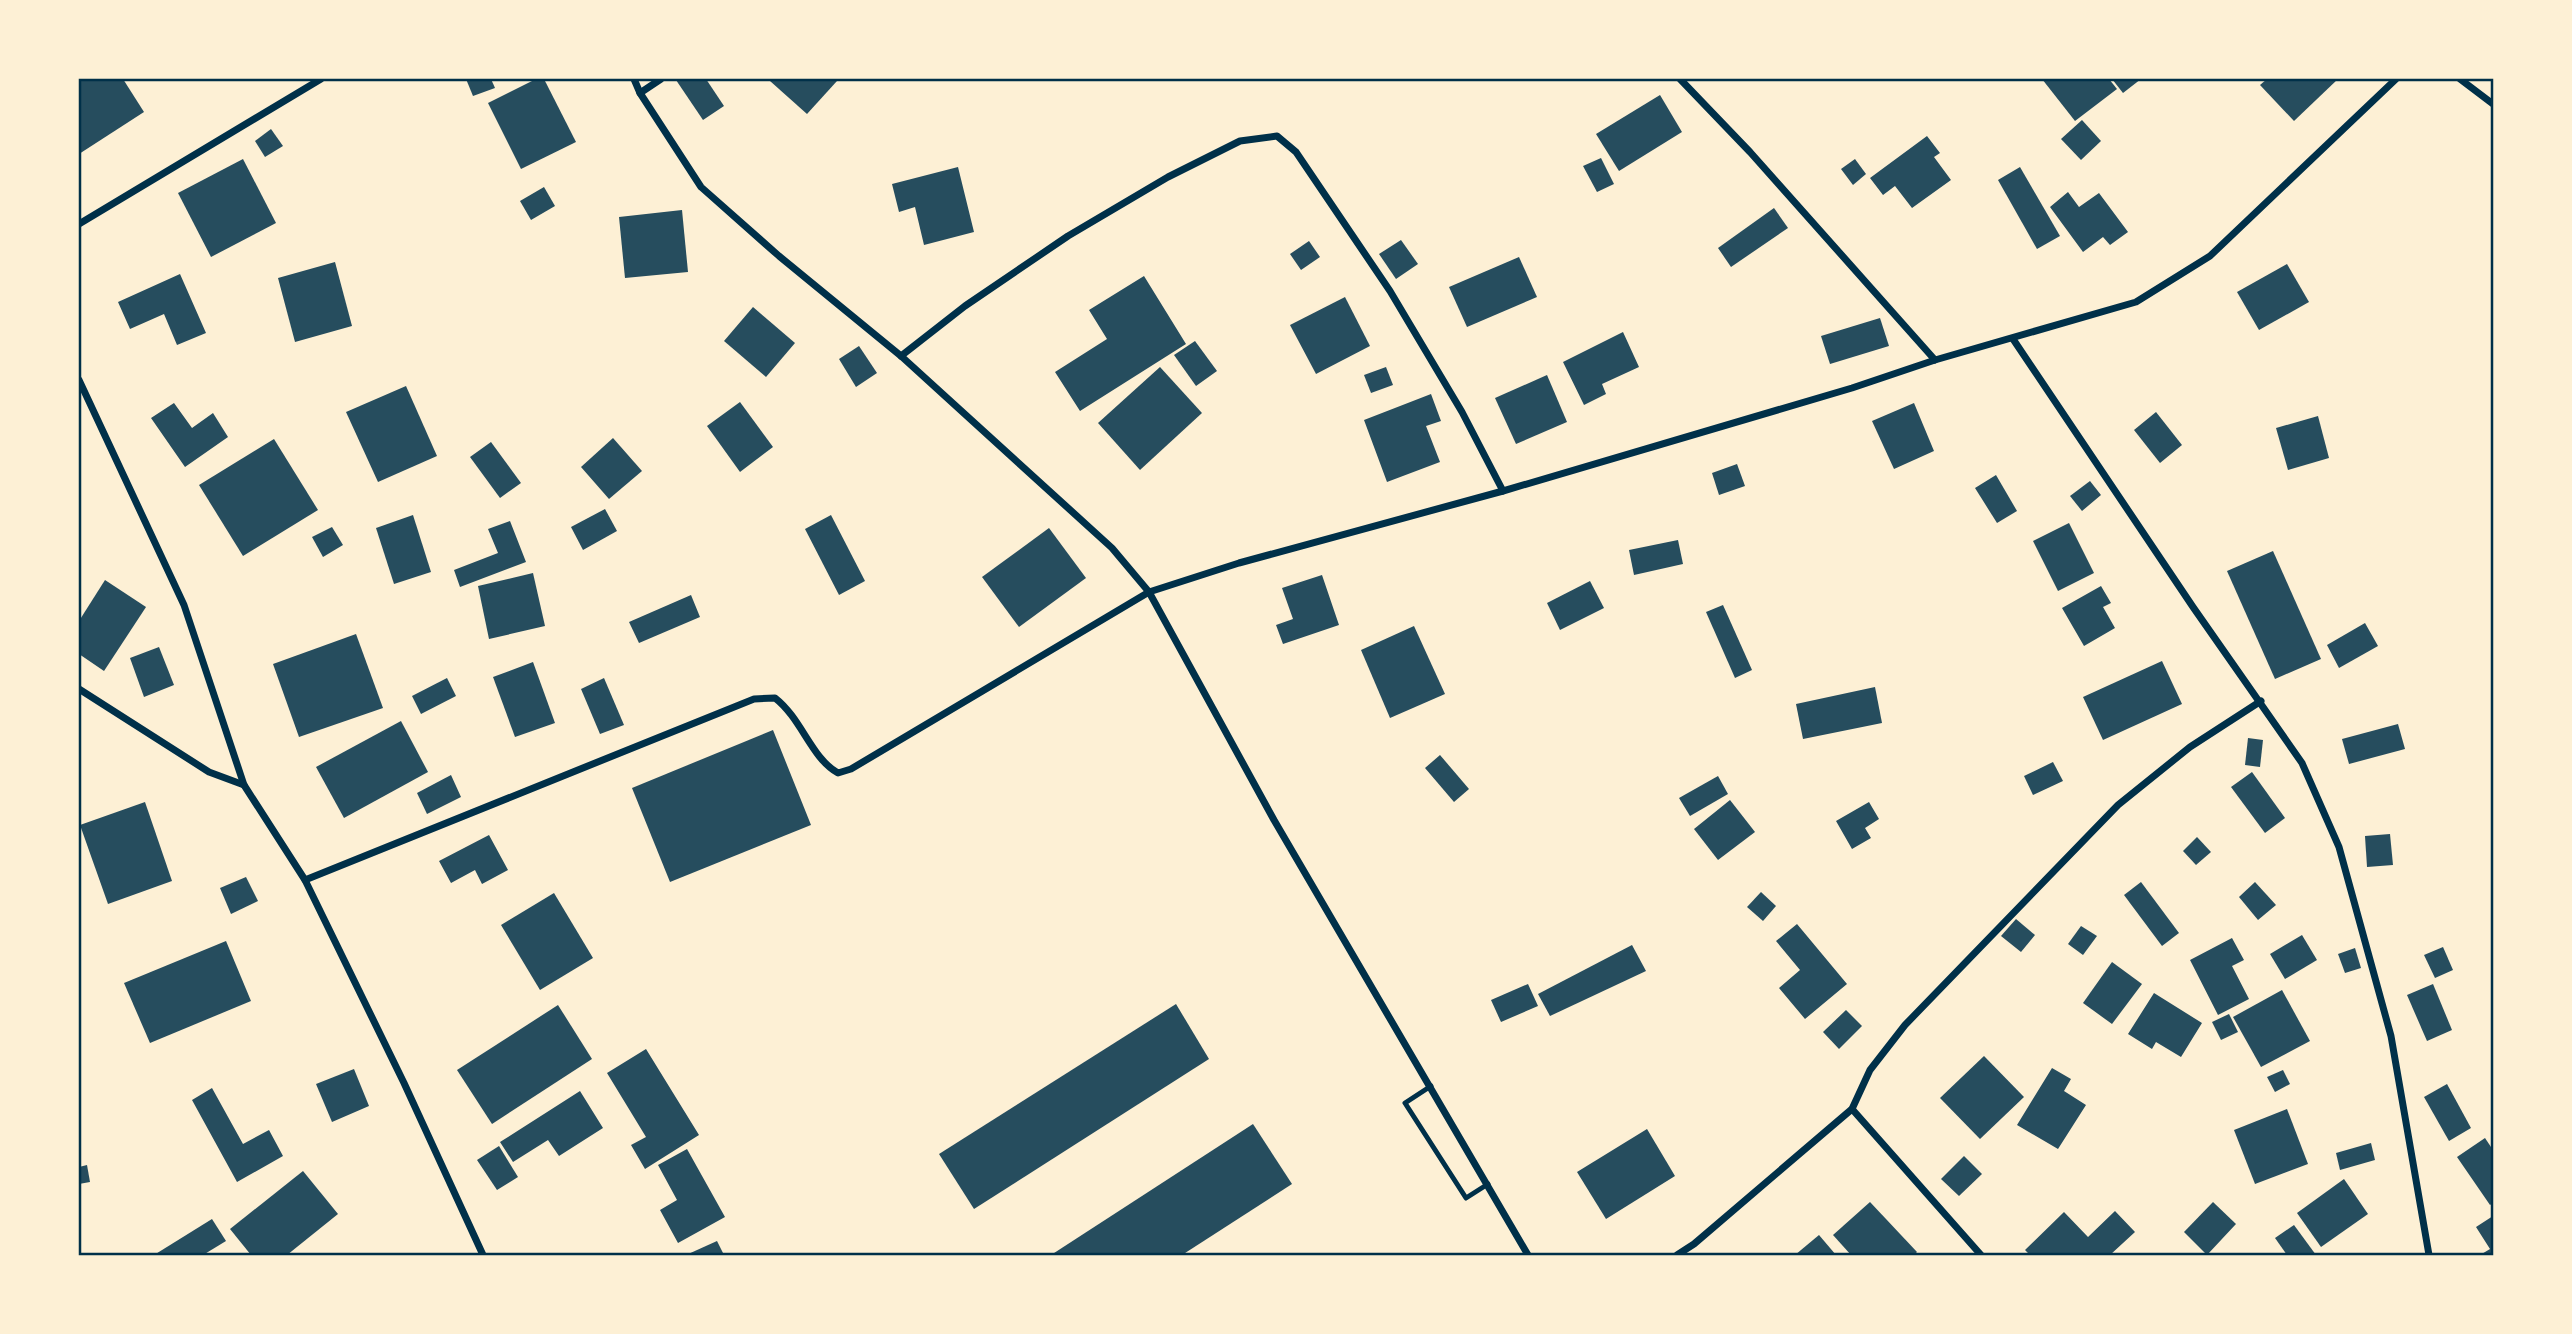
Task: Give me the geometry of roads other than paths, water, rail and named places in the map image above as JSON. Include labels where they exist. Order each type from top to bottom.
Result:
[{"type":"street","points":[[79,224],[321,79]]},
{"type":"street","points":[[634,79],[640,93],[701,187],[779,256],[901,356],[1112,548],[1149,592],[1287,843],[1528,1255]]},
{"type":"street","points":[[640,93],[660,79]]},
{"type":"street","points":[[1680,79],[1759,161],[1935,360]]},
{"type":"street","points":[[305,880],[754,699],[775,698],[789,708],[826,766],[838,773],[851,769],[1149,592],[1239,563],[1503,491],[2136,302],[2210,256],[2396,79]]},
{"type":"street","points":[[2460,79],[2493,104]]},
{"type":"street","points":[[901,356],[965,306],[1056,244],[1168,177],[1240,141],[1277,136],[1296,152],[1390,291],[1462,412],[1503,491]]},
{"type":"street","points":[[2013,339],[2193,607],[2302,763],[2339,847],[2391,1036],[2429,1255]]},
{"type":"street","points":[[79,380],[184,605],[244,785],[305,880],[404,1083],[483,1255]]},
{"type":"street","points":[[79,689],[209,772],[244,785]]},
{"type":"street","points":[[1677,1255],[1695,1244],[1852,1109],[1870,1070],[1905,1025],[2118,806],[2190,747],[2260,701]]},
{"type":"street","points":[[1852,1109],[1981,1255]]},
{"type":"lane","points":[[1430,1086],[1405,1103],[1466,1198],[1488,1184]]}]
